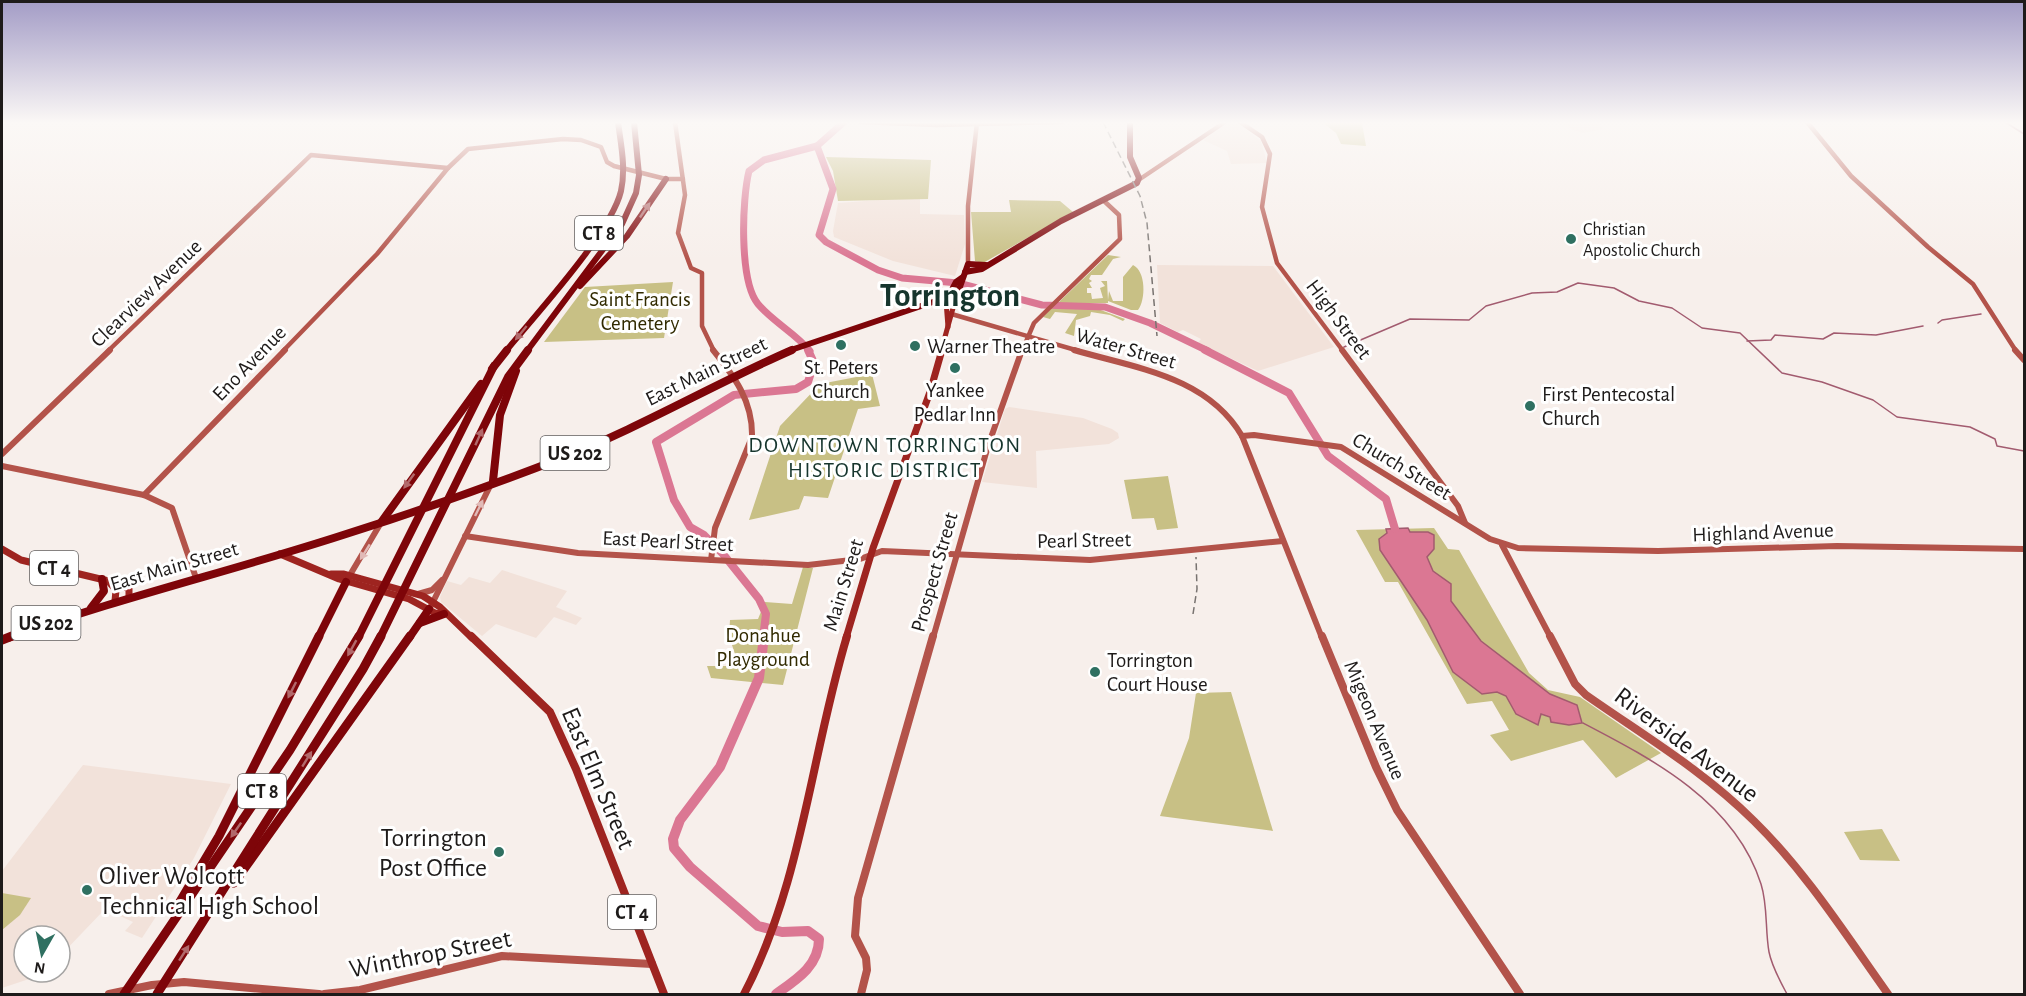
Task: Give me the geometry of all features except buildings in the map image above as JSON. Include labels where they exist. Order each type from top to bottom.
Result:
[{"type":"highway","name":"CT 8","points":[[124,994],[303,729],[342,666],[388,580],[494,366],[606,225],[621,191],[624,168]]},
{"type":"highway","name":"CT 8","points":[[158,993],[331,721],[399,603],[492,408],[527,349],[583,280],[622,224],[636,193],[639,168]]},
{"type":"highway","points":[[1135,168],[1140,179]]},
{"type":"highway","points":[[564,302],[627,236],[666,179]]},
{"type":"highway","name":"US 202","points":[[955,288],[986,265],[1103,200],[1135,185],[1140,179]]},
{"type":"highway","points":[[955,288],[968,264],[986,265]]},
{"type":"highway","name":"East Main Street","points":[[955,288],[955,301]]},
{"type":"highway","name":"East Main Street","points":[[2,640],[91,608],[381,524],[589,448],[734,375],[795,348],[843,329],[930,304],[955,288]]},
{"type":"highway","points":[[494,482],[500,415],[506,393],[527,349]]},
{"type":"highway","points":[[381,524],[494,366]]},
{"type":"highway","points":[[142,966],[219,836],[348,579]]},
{"type":"highway","points":[[91,608],[104,591],[106,581]]},
{"type":"highway","points":[[198,933],[431,606]]},
{"type":"highway","points":[[419,624],[444,614]]},
{"type":"main road","name":"Main Street","points":[[948,327],[945,313],[955,288]]},
{"type":"main road","name":"Main Street","points":[[744,994],[775,925],[842,652],[870,556],[930,392],[955,301]]},
{"type":"main road","name":"CT 4","points":[[2,549],[21,560],[126,586],[129,597]]},
{"type":"main road","name":"East Elm Street","points":[[280,554],[331,574],[431,606]]},
{"type":"main road","name":"East Elm Street","points":[[348,579],[416,594],[444,614],[550,712],[572,759],[664,994]]},
{"type":"main road","name":"CT 4","points":[[106,581],[116,590],[115,601]]},
{"type":"street","name":"Clearview Avenue","points":[[2,454],[297,168]]},
{"type":"street","name":"Eno Avenue","points":[[144,495],[377,254],[448,168]]},
{"type":"street","name":"Eno Avenue","points":[[624,168],[666,179]]},
{"type":"street","points":[[682,168],[685,195],[678,233],[691,268],[697,273],[702,273],[700,307],[704,333],[709,346],[734,375],[753,424],[752,437],[715,528],[712,551],[714,560]]},
{"type":"street","points":[[968,264],[970,248],[968,206],[972,168]]},
{"type":"street","points":[[1140,179],[1156,168]]},
{"type":"street","name":"High Street","points":[[1268,168],[1262,207],[1277,263],[1458,506],[1465,523]]},
{"type":"street","points":[[1845,168],[1928,247],[1973,284],[2007,340],[2025,360]]},
{"type":"street","points":[[666,179],[683,179]]},
{"type":"street","name":"Prospect Street","points":[[861,994],[867,970],[866,958],[855,936],[858,898],[988,446],[1027,336],[1043,311],[1120,239],[1119,215],[1103,200]]},
{"type":"street","name":"Water Street","points":[[945,313],[1193,386],[1222,407],[1242,436]]},
{"type":"street","name":"Church Street","points":[[1242,436],[1254,435],[1335,446],[1503,545]]},
{"type":"street","name":"Migeon Avenue","points":[[1242,436],[1376,766],[1397,810],[1520,994]]},
{"type":"street","points":[[2,466],[144,495],[172,508],[196,578]]},
{"type":"street","points":[[431,606],[494,482]]},
{"type":"street","points":[[348,579],[381,524]]},
{"type":"street","name":"East Pearl Street","points":[[465,536],[578,553],[733,561],[808,564],[870,556]]},
{"type":"street","name":"Pearl Street","points":[[870,556],[885,551],[1090,560],[1283,541]]},
{"type":"street","name":"Highland Avenue","points":[[1503,545],[1549,550],[1658,551],[1837,546],[2025,549]]},
{"type":"street","name":"Riverside Avenue","points":[[1503,545],[1575,684],[1718,788],[1753,820],[1801,872],[1888,994]]},
{"type":"street","points":[[416,594],[427,592],[443,580]]},
{"type":"street","name":"Winthrop Street","points":[[324,994],[360,990],[502,956],[652,964]]},
{"type":"street","points":[[109,994],[152,985],[193,982],[266,992],[319,994]]},
{"type":"shaded area","points":[[920,199],[920,214],[964,215],[965,244],[955,276],[893,261],[834,237],[838,203]]},
{"type":"shaded area","points":[[1157,265],[1273,266],[1334,347],[1258,371],[1198,343],[1201,339],[1183,330],[1178,332],[1160,323]]},
{"type":"shaded area","points":[[1009,407],[1083,418],[1112,429],[1118,433],[1119,438],[1109,444],[1036,451],[1037,488],[982,482],[1005,409]]},
{"type":"shaded area","points":[[1408,528],[1410,532],[1428,532],[1434,535],[1434,549],[1427,557],[1433,571],[1451,584],[1451,601],[1481,641],[1550,694],[1577,705],[1582,723],[1569,725],[1551,722],[1550,717],[1541,714],[1538,725],[1516,714],[1506,696],[1497,692],[1482,694],[1453,672],[1427,620],[1380,550],[1379,539],[1387,533],[1386,529]]},
{"type":"shaded area","points":[[502,570],[567,591],[556,607],[582,618],[576,625],[554,617],[536,638],[496,624],[482,636],[441,602],[440,597],[447,581],[461,585],[469,577],[490,583]]},
{"type":"shaded area","name":"Oliver Wolcott Technical High School","points":[[83,765],[231,784],[194,858],[142,938],[125,931],[133,922],[105,909],[72,943],[72,924],[12,924],[12,984],[14,984],[2,988],[2,871]]},
{"type":"green space","points":[[832,168],[930,168],[928,199],[838,201]]},
{"type":"green space","points":[[1009,200],[1060,201],[1073,212],[983,263],[975,261],[971,212],[1011,212]]},
{"type":"green space","points":[[1108,255],[1121,257],[1113,259],[1102,275],[1091,275],[1089,279],[1092,281],[1089,283],[1092,288],[1087,288],[1087,293],[1091,293],[1092,299],[1103,298],[1100,288],[1105,286],[1101,281],[1107,281],[1108,300],[1109,291],[1113,301],[1123,301],[1123,277],[1133,265],[1140,273],[1143,286],[1141,305],[1138,310],[1131,310],[1108,301],[1108,303],[1058,303]]},
{"type":"green space","name":"Saint Francis Cemetery","points":[[673,282],[664,338],[544,342],[585,287]]},
{"type":"green space","points":[[1052,308],[1098,309],[1125,319],[1123,321],[1110,315],[1091,312],[1090,316],[1076,320],[1074,336],[1065,333],[1077,314],[1055,312],[1050,319],[1043,317]]},
{"type":"green space","points":[[872,374],[880,406],[858,409],[828,498],[804,496],[799,509],[749,520],[780,426],[820,384]]},
{"type":"green space","points":[[1168,476],[1178,528],[1157,530],[1154,518],[1132,519],[1124,480]]},
{"type":"green space","points":[[1434,528],[1448,549],[1459,550],[1529,673],[1548,690],[1580,697],[1661,753],[1616,778],[1583,740],[1511,761],[1490,735],[1509,730],[1492,701],[1467,704],[1398,582],[1385,582],[1356,530]]},
{"type":"green space","name":"Donahue Playground","points":[[803,567],[813,568],[783,685],[711,678],[707,666],[739,666],[729,636],[730,620],[758,619],[765,602],[792,604]]},
{"type":"green space","points":[[1231,692],[1273,831],[1160,816],[1189,738],[1196,693]]},
{"type":"green space","points":[[1882,829],[1900,861],[1860,860],[1844,832]]},
{"type":"green space","points":[[2,893],[31,898],[20,915],[2,930]]},
{"type":"waterway","points":[[752,168],[749,171],[744,219],[745,259],[752,293],[758,304],[770,316],[810,351]]},
{"type":"waterway","points":[[825,168],[833,189],[819,235],[826,242],[878,270],[902,278],[958,283],[1042,305],[1105,307],[1150,323],[1208,351]]},
{"type":"waterway","points":[[1344,347],[1410,319],[1469,320],[1486,306],[1532,293],[1557,292],[1578,283],[1614,288],[1639,301],[1672,308],[1702,328],[1740,333],[1748,341]]},
{"type":"waterway","points":[[1938,323],[1942,320],[1981,314]]},
{"type":"waterway","points":[[1748,341],[1771,340],[1775,335],[1823,339],[1834,333],[1876,335],[1923,326]]},
{"type":"waterway","points":[[1748,341],[1782,373],[1822,382],[1873,400],[1897,417],[1970,427],[1995,439],[1997,446],[2024,451]]},
{"type":"waterway","points":[[763,638],[766,614],[759,599],[723,554],[704,535],[690,527],[674,500],[656,442],[734,395],[796,389],[808,382],[814,363],[808,350]]},
{"type":"waterway","points":[[1205,350],[1289,393],[1328,456],[1386,499],[1395,529]]},
{"type":"waterway","points":[[764,636],[759,678],[720,767],[680,820],[673,839],[674,848],[690,867],[758,926],[782,932],[808,931],[819,939],[818,949],[811,965],[776,994]]},
{"type":"waterway","points":[[1583,723],[1664,769],[1712,807],[1732,829],[1749,855],[1761,884],[1765,901],[1769,952],[1787,994]]},
{"type":"railway","points":[[1126,168],[1140,196],[1147,223],[1157,336]]},
{"type":"railway","points":[[1193,614],[1197,589],[1196,557]]},
{"type":"place","name":"Christian Apostolic Church","points":[[1571,239]]},
{"type":"place","name":"St. Peters Church","points":[[841,345]]},
{"type":"place","name":"Warner Theatre","points":[[915,346]]},
{"type":"place","name":"Yankee Pedlar Inn","points":[[955,368]]},
{"type":"place","name":"First Pentecostal Church","points":[[1530,406]]},
{"type":"place","name":"Torrington Court House","points":[[1095,672]]},
{"type":"place","name":"Torrington Post Office","points":[[499,852]]},
{"type":"place","name":"Oliver Wolcott Technical High School","points":[[87,890]]},
{"type":"district","name":"Torrington","points":[[950,294]]},
{"type":"district","name":"DOWNTOWN TORRINGTON HISTORIC DISTRICT","points":[[885,456]]}]
